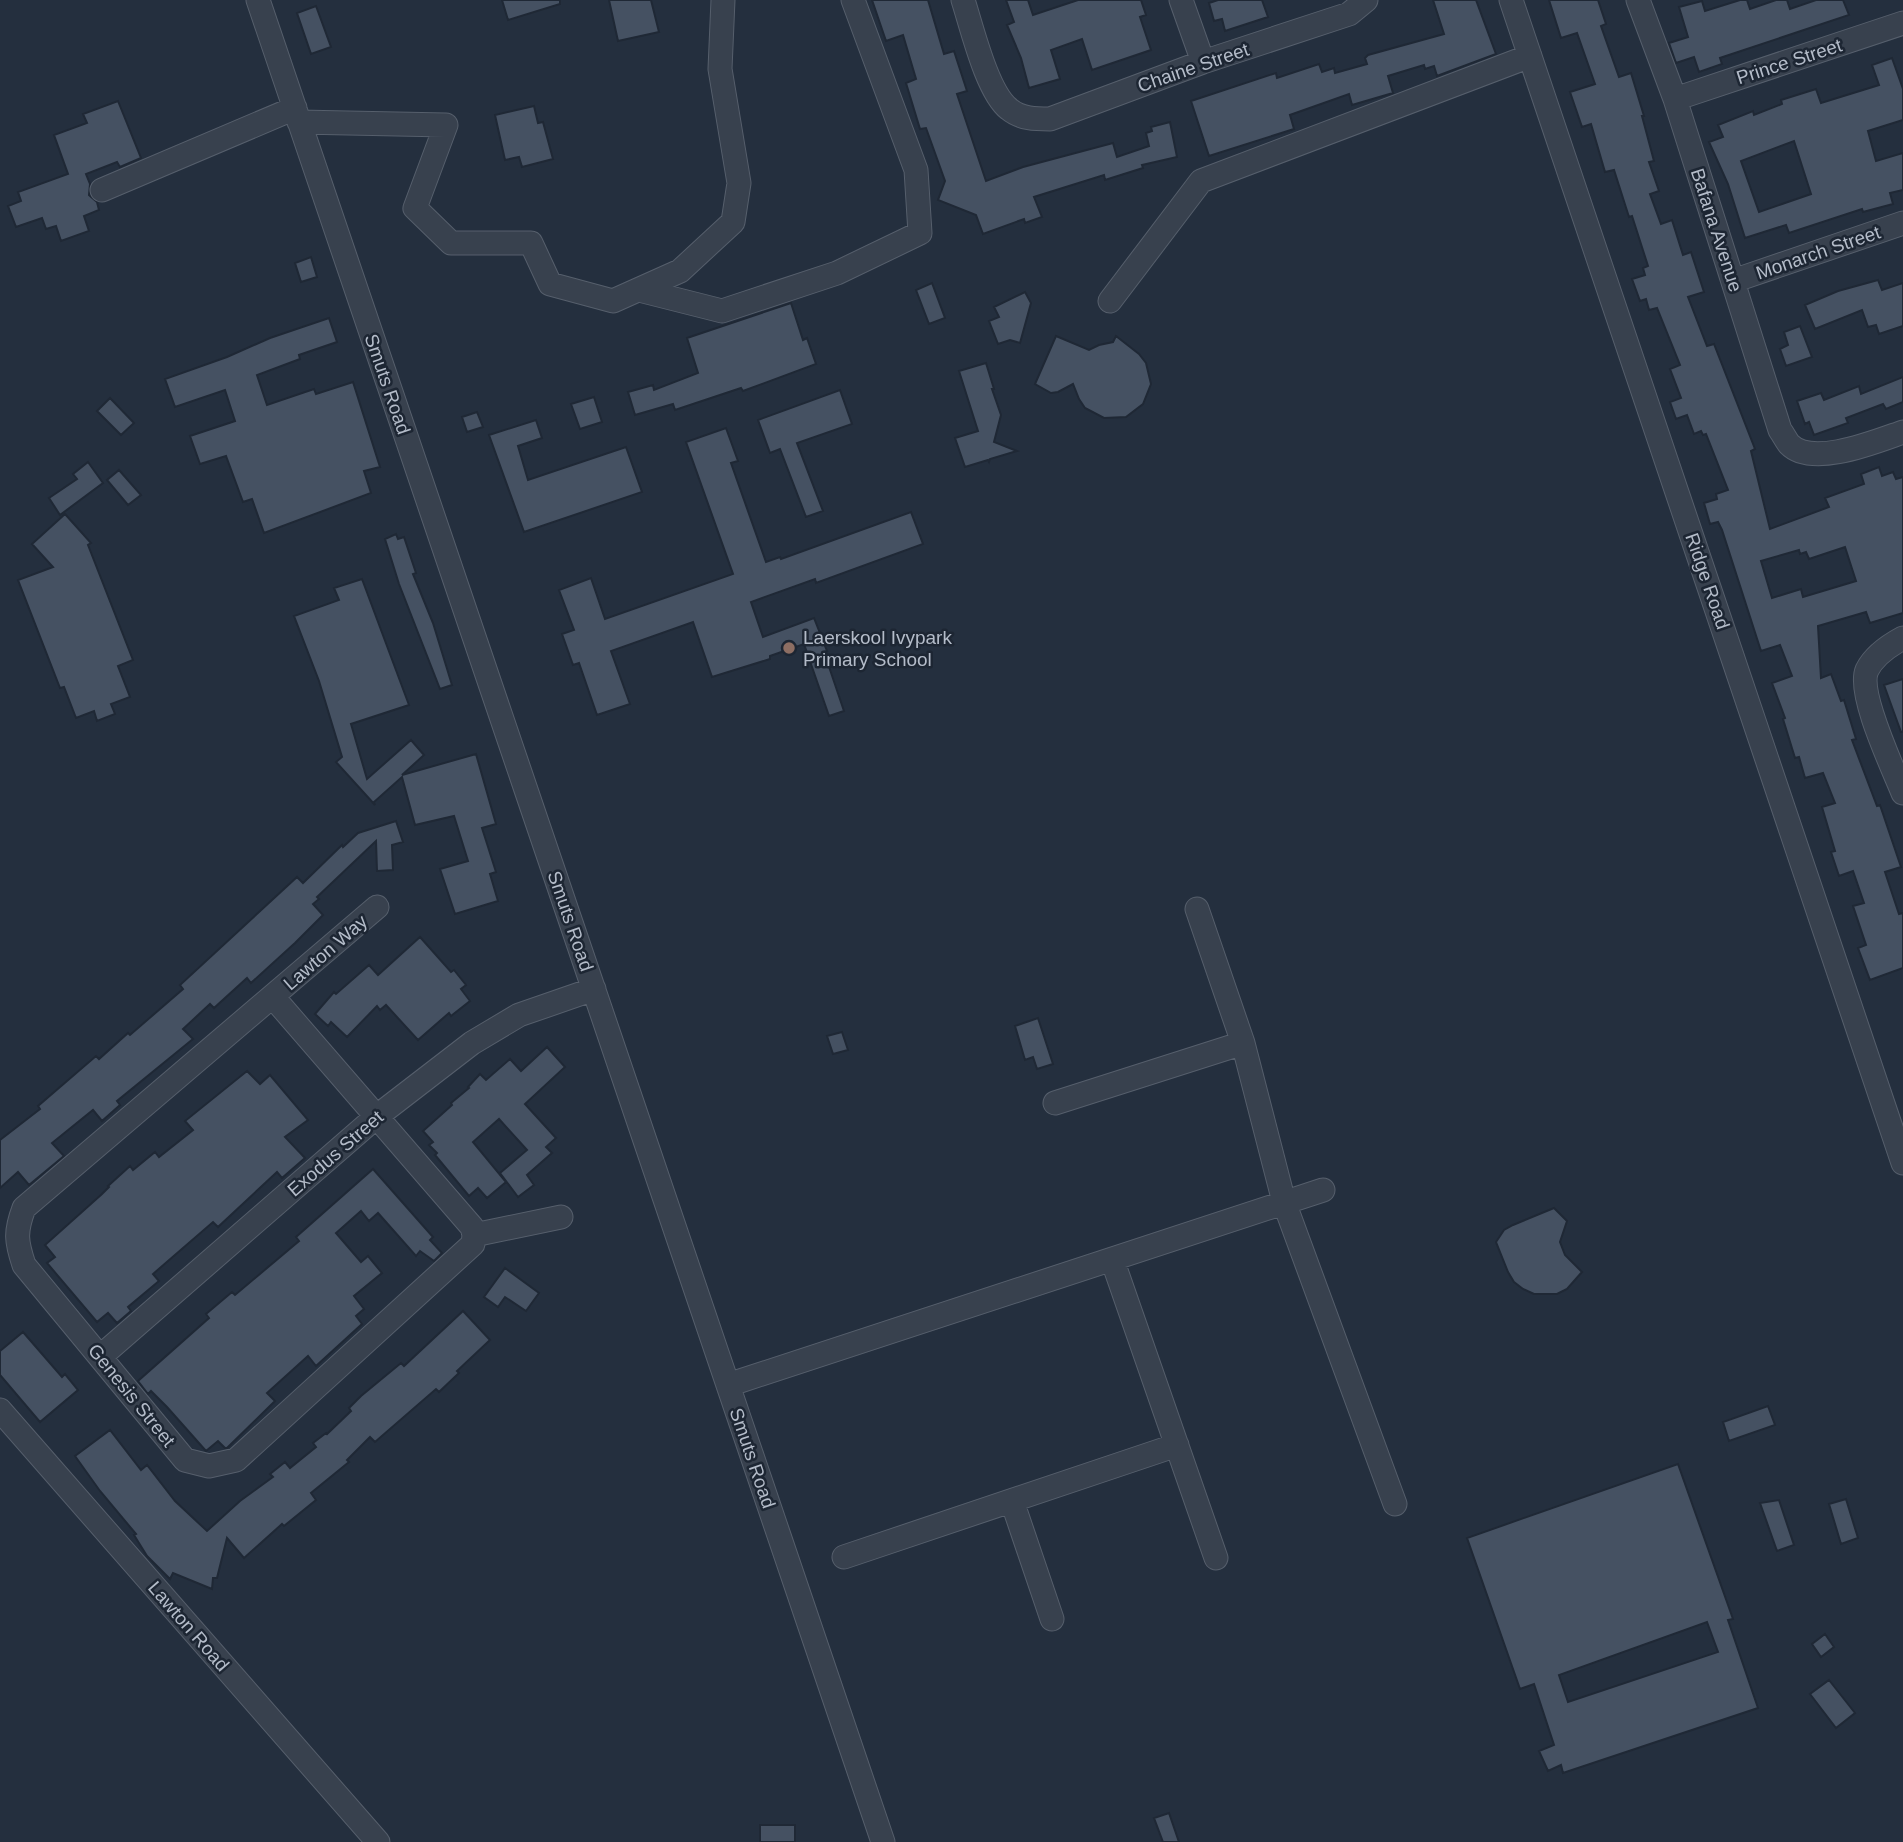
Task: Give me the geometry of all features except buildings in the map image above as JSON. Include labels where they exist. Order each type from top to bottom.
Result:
[{"type":"street","name":"Smuts Road","points":[[258,0],[883,1842]]},
{"type":"street","points":[[102,190],[297,115],[446,125],[415,208],[451,243],[531,243],[550,284],[613,301],[680,271],[733,222],[739,183],[720,69],[723,0]]},
{"type":"street","points":[[639,289],[722,311],[837,274],[920,233],[916,170],[853,0]]},
{"type":"street","name":"Chaine Street","points":[[963,0],[986,72],[999,98],[1009,109],[1033,119],[1050,119],[1203,62],[1349,14],[1365,1]]},
{"type":"street","points":[[1181,0],[1203,62]]},
{"type":"street","name":"Ridge Road","points":[[1511,0],[1903,1163]]},
{"type":"street","name":"Bafana Avenue","points":[[1638,0],[1675,99],[1780,430],[1790,445],[1804,452],[1828,453],[1903,432]]},
{"type":"street","name":"Prince Street","points":[[1675,99],[1903,23]]},
{"type":"street","points":[[1110,302],[1200,181],[1530,56]]},
{"type":"street","name":"Monarch Street","points":[[1733,281],[1903,223]]},
{"type":"street","points":[[1903,638],[1883,652],[1867,671],[1865,683],[1868,702],[1903,793]]},
{"type":"street","name":"Lawton Way","points":[[273,997],[377,907]]},
{"type":"street","points":[[1196,909],[1242,1042],[1284,1202],[1395,1504]]},
{"type":"street","name":"Exodus Street","points":[[101,1356],[376,1117],[472,1043],[519,1015],[594,989]]},
{"type":"street","points":[[273,997],[472,1227],[474,1235],[561,1217]]},
{"type":"street","name":"Genesis Street","points":[[273,997],[24,1208],[18,1223],[16,1241],[24,1265],[185,1460],[198,1464],[220,1465],[236,1460],[473,1244],[474,1235]]},
{"type":"street","points":[[1055,1103],[1242,1042]]},
{"type":"street","points":[[729,1385],[1322,1189]]},
{"type":"street","points":[[1112,1259],[1216,1558]]},
{"type":"street","name":"Lawton Road","points":[[0,1410],[378,1842]]},
{"type":"street","points":[[844,1557],[1177,1445]]},
{"type":"street","points":[[1012,1501],[1052,1619]]},
{"type":"place","name":"Laerskool Ivypark Primary School","points":[[789,648]]}]
